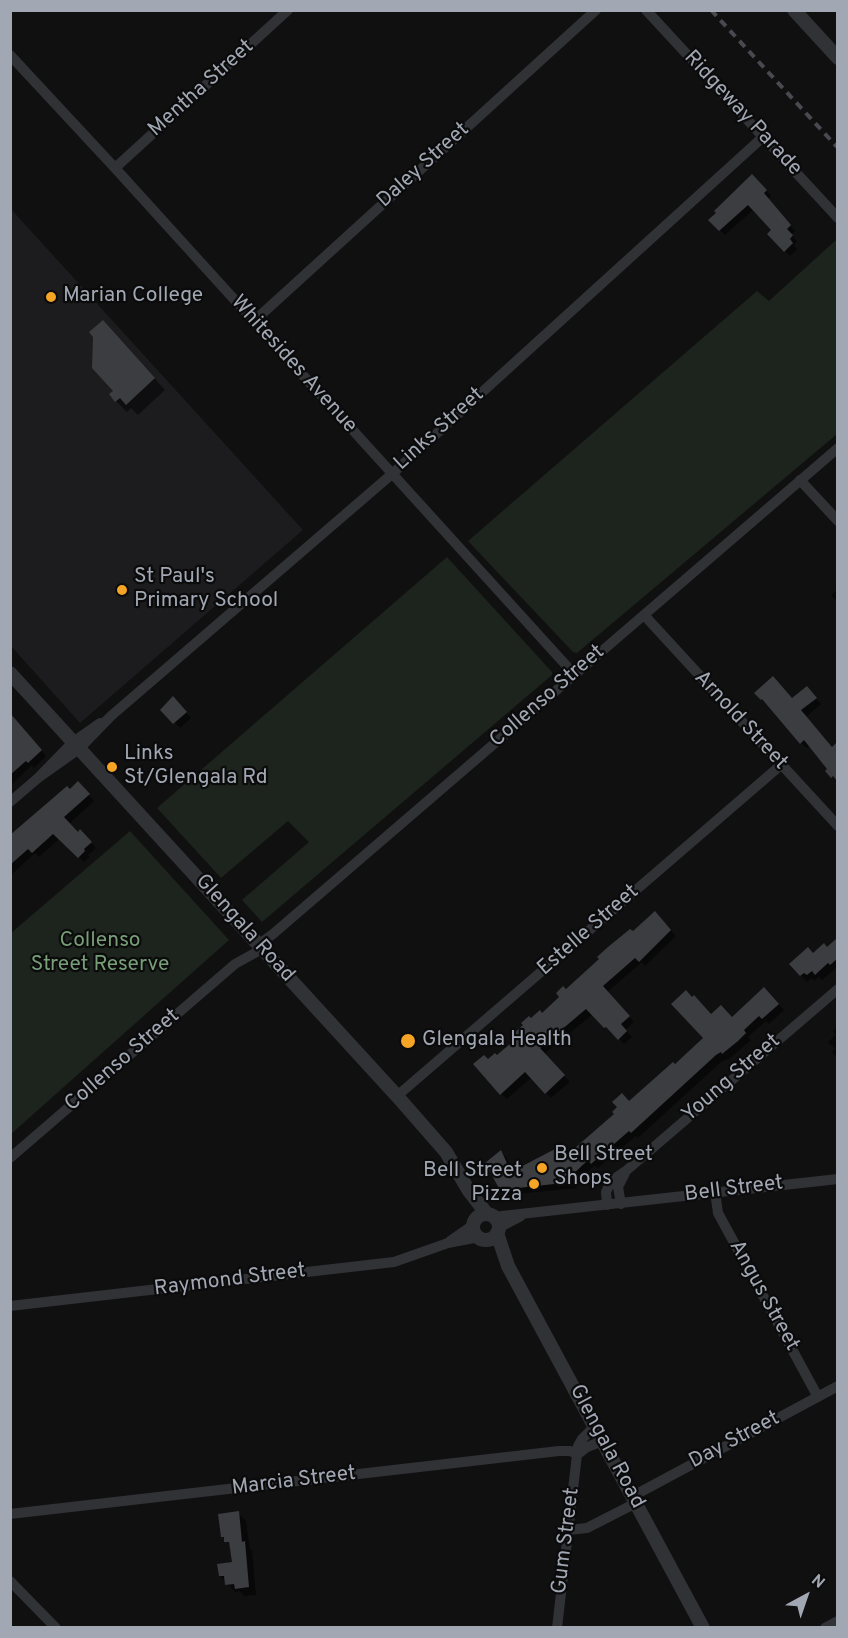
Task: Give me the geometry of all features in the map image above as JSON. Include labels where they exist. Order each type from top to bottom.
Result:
[{"type":"street","name":"Mentha Street","points":[[116,168],[288,10]]},
{"type":"street","name":"Daley Street","points":[[253,322],[596,10]]},
{"type":"street","name":"Ridgeway Parade","points":[[646,10],[837,218]]},
{"type":"street","points":[[794,10],[837,58]]},
{"type":"street","name":"Whitesides Avenue","points":[[10,55],[116,168],[574,674]]},
{"type":"street","name":"Links Street","points":[[10,802],[392,474],[763,136]]},
{"type":"street","name":"Collenso Street","points":[[10,1158],[837,447]]},
{"type":"street","points":[[800,480],[837,521]]},
{"type":"street","name":"Arnold Street","points":[[644,615],[837,826]]},
{"type":"street","name":"Glengala Road","points":[[10,673],[446,1152],[703,1628]]},
{"type":"street","name":"Estelle Street","points":[[397,1096],[781,765]]},
{"type":"street","name":"Young Street","points":[[607,1205],[608,1185],[837,989]]},
{"type":"street","points":[[621,1204],[618,1187],[627,1170]]},
{"type":"street","name":"Bell Street","points":[[486,1227],[506,1214],[524,1215],[837,1179]]},
{"type":"street","name":"Angus Street","points":[[715,1192],[718,1214],[818,1397]]},
{"type":"street","name":"Raymond Street","points":[[10,1306],[394,1262],[486,1227]]},
{"type":"street","name":"Day Street","points":[[568,1530],[587,1528],[837,1386]]},
{"type":"street","points":[[578,1454],[578,1446],[582,1439],[595,1426]]},
{"type":"street","points":[[578,1454],[587,1447],[603,1441]]},
{"type":"street","name":"Marcia Street","points":[[10,1514],[559,1451],[578,1454]]},
{"type":"street","name":"Gum Street","points":[[557,1628],[578,1454]]},
{"type":"street","points":[[10,1581],[56,1628]]},
{"type":"street","points":[[825,1628],[837,1621]]},
{"type":"shaded area","name":"St Paul's Primary School","points":[[11,209],[303,530],[80,723],[11,646]]},
{"type":"green space","points":[[837,239],[837,434],[577,653],[573,652],[468,541],[757,291],[769,301]]},
{"type":"green space","points":[[447,557],[552,672],[552,675],[262,922],[242,900],[309,842],[288,821],[221,878],[157,808]]},
{"type":"green space","name":"Collenso Street Reserve","points":[[130,831],[229,940],[11,1134],[11,933]]},
{"type":"building","points":[[752,174],[767,190],[764,193],[791,225],[787,229],[793,235],[790,239],[793,243],[784,252],[767,234],[771,230],[748,205],[719,231],[708,220],[716,213],[714,211]]},
{"type":"building","points":[[103,320],[155,378],[126,405],[120,398],[115,402],[109,394],[113,391],[92,368],[93,337],[89,332]]},
{"type":"building","points":[[773,676],[792,698],[807,686],[817,698],[801,710],[832,747],[837,742],[837,781],[825,771],[827,769],[804,740],[800,744],[762,699],[754,693]]},
{"type":"building","points":[[173,696],[187,712],[173,724],[160,710]]},
{"type":"building","points":[[10,713],[42,750],[10,775]]},
{"type":"building","points":[[78,781],[90,794],[64,817],[78,832],[80,829],[92,842],[84,849],[85,851],[78,858],[53,834],[32,853],[28,849],[10,865],[10,835],[67,786],[70,789]]},
{"type":"building","points":[[655,911],[671,930],[639,962],[635,958],[603,986],[630,1016],[621,1024],[627,1031],[618,1040],[586,1009],[540,1048],[565,1075],[545,1094],[525,1072],[500,1095],[473,1064],[484,1055],[488,1059],[495,1053],[497,1055],[517,1038],[513,1034],[523,1025],[521,1023],[540,1010],[542,1013],[559,997],[556,993],[563,986],[566,989],[599,959],[597,957],[608,947],[630,929],[633,931]]},
{"type":"building","points":[[837,938],[837,959],[830,965],[828,963],[815,975],[812,971],[800,976],[789,964],[808,947],[813,953],[824,943],[827,947]]},
{"type":"building","points":[[764,987],[779,1004],[762,1019],[759,1016],[744,1030],[746,1033],[738,1041],[722,1054],[721,1052],[716,1055],[631,1133],[629,1131],[591,1164],[588,1160],[570,1177],[572,1182],[500,1190],[485,1163],[501,1150],[511,1172],[555,1149],[561,1160],[614,1114],[612,1112],[617,1107],[612,1102],[622,1093],[629,1101],[703,1038],[671,1004],[686,990],[692,997],[694,995],[711,1014],[721,1005],[732,1017]]},
{"type":"building","points":[[239,1511],[242,1542],[245,1541],[249,1587],[235,1589],[234,1584],[225,1585],[224,1576],[219,1576],[217,1564],[232,1562],[229,1542],[224,1542],[224,1537],[221,1537],[218,1514]]},
{"type":"railway","points":[[711,10],[838,148]]},
{"type":"place","name":"Marian College","points":[[51,297]]},
{"type":"place","name":"St Paul's Primary School","points":[[122,590]]},
{"type":"place","name":"Links St/Glengala Rd","points":[[112,767]]},
{"type":"place","name":"Glengala Health","points":[[408,1041]]},
{"type":"place","name":"Bell Street Shops","points":[[542,1168]]},
{"type":"place","name":"Bell Street Pizza","points":[[534,1184]]}]
